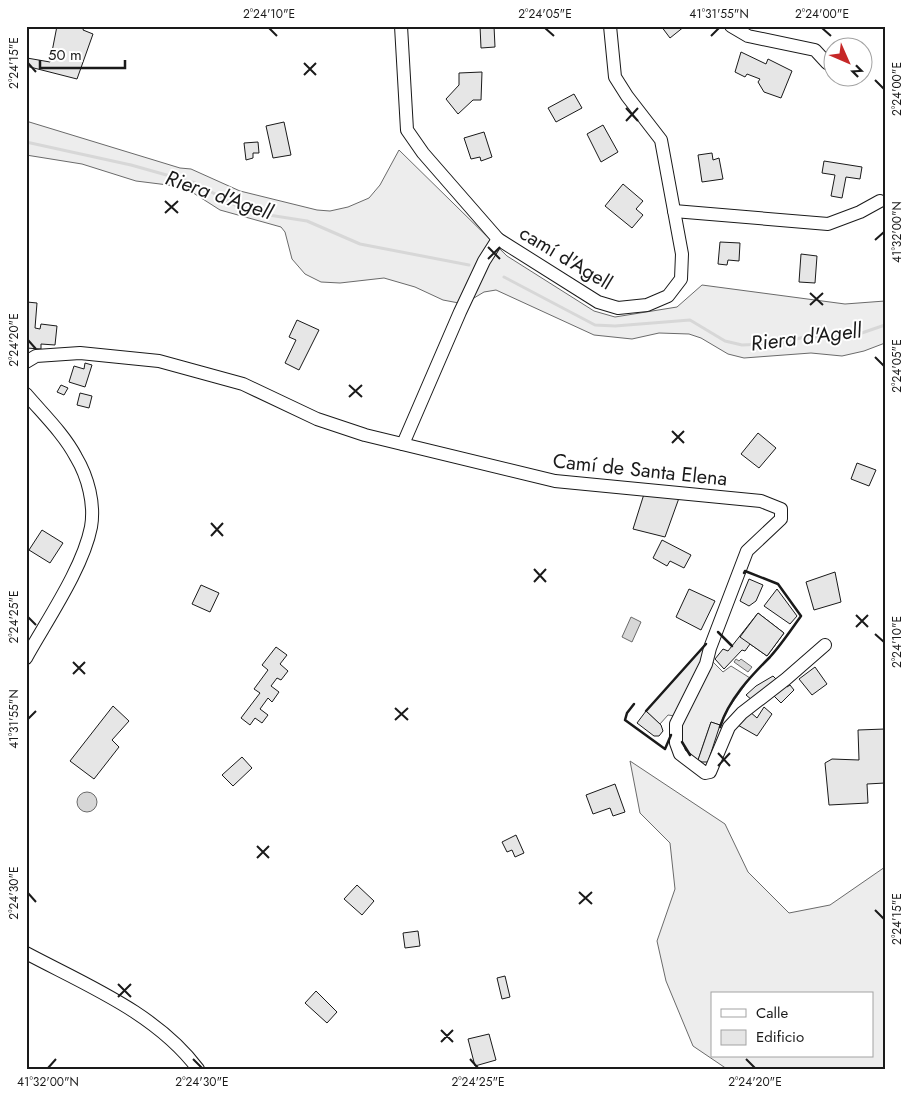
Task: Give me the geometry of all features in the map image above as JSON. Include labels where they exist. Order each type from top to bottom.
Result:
[{"type":"street","points":[[401,26],[408,130],[423,153],[498,239]]},
{"type":"street","name":"camí d'Agell","points":[[403,444],[460,312],[484,261],[498,239],[598,302],[618,308],[647,305],[668,296],[681,279],[682,254],[661,140],[627,96],[615,77],[610,26]]},
{"type":"street","points":[[731,26],[748,36],[815,50],[824,60]]},
{"type":"street","points":[[674,211],[828,224],[851,216],[880,201]]},
{"type":"street","name":"Camí de Santa Elena","points":[[26,362],[36,356],[80,353],[158,361],[243,384],[317,418],[364,435],[555,481],[761,501],[782,509],[781,520],[747,551],[710,648],[706,664],[676,724],[676,743],[680,754],[705,773],[710,772],[729,727],[742,713],[786,679],[825,645]]},
{"type":"street","points":[[26,394],[76,456],[86,479],[91,501],[91,526],[85,548],[26,658]]},
{"type":"street","points":[[26,953],[126,1006],[159,1030],[190,1058],[198,1069]]},
{"type":"shaded area","points":[[26,121],[180,168],[191,169],[240,191],[317,210],[330,211],[348,207],[369,198],[380,185],[399,150],[507,256],[594,311],[615,317],[677,307],[702,285],[845,304],[885,301],[885,343],[864,351],[842,356],[811,353],[744,358],[728,354],[701,338],[689,334],[659,333],[632,339],[594,335],[496,290],[484,292],[464,304],[443,300],[415,287],[384,278],[340,283],[321,282],[305,274],[292,259],[285,232],[281,227],[220,210],[184,187],[136,181],[82,164],[26,155]]},
{"type":"shaded area","points":[[631,617],[641,622],[632,642],[622,637]]},
{"type":"shaded area","points":[[707,643],[703,665],[675,716],[668,715],[660,724],[646,711]]},
{"type":"shaded area","points":[[736,659],[739,661],[741,659],[752,667],[748,672],[734,662]]},
{"type":"shaded area","points":[[713,662],[723,672],[731,666],[750,678],[725,713],[720,725],[711,722],[698,760],[688,753],[683,745],[680,736],[680,724]]},
{"type":"shaded area","points":[[630,761],[725,824],[748,872],[789,913],[830,905],[885,867],[885,1069],[727,1069],[693,1046],[666,981],[657,941],[675,889],[670,843],[640,813]]},
{"type":"shaded area","points":[[87,792],[94,795],[97,802],[94,809],[87,812],[80,809],[77,802],[80,795]]},
{"type":"building","points":[[57,26],[84,26],[83,30],[93,34],[77,79],[26,66],[27,58],[50,62]]},
{"type":"building","points":[[480,26],[494,26],[495,47],[481,48]]},
{"type":"building","points":[[661,26],[685,26],[670,38]]},
{"type":"building","points":[[741,52],[766,64],[768,59],[792,71],[781,98],[764,92],[758,82],[760,79],[747,74],[745,77],[735,72]]},
{"type":"building","points":[[482,72],[481,100],[473,100],[458,114],[446,99],[459,85],[459,73]]},
{"type":"building","points":[[574,94],[582,108],[556,122],[548,108]]},
{"type":"building","points":[[284,122],[291,155],[273,158],[266,126]]},
{"type":"building","points":[[603,125],[618,152],[601,162],[587,134]]},
{"type":"building","points":[[484,132],[492,157],[481,161],[480,157],[471,159],[464,138]]},
{"type":"building","points":[[258,142],[259,153],[253,153],[253,158],[246,160],[244,143]]},
{"type":"building","points":[[712,153],[713,160],[719,158],[723,179],[702,182],[698,155]]},
{"type":"building","points":[[824,161],[862,167],[860,179],[846,177],[842,198],[831,196],[835,175],[822,173]]},
{"type":"building","points":[[623,184],[643,201],[636,209],[643,215],[632,228],[605,206]]},
{"type":"building","points":[[720,242],[740,243],[739,261],[728,260],[727,265],[718,264]]},
{"type":"building","points":[[801,254],[817,256],[815,283],[799,282]]},
{"type":"building","points":[[27,302],[37,303],[35,328],[40,329],[41,324],[57,326],[55,345],[41,344],[41,349],[26,348]]},
{"type":"building","points":[[297,320],[319,330],[299,370],[285,363],[296,340],[289,337]]},
{"type":"building","points":[[85,363],[92,365],[85,387],[69,382],[74,366],[84,369]]},
{"type":"building","points":[[61,385],[68,388],[64,395],[57,392]]},
{"type":"building","points":[[80,393],[92,396],[89,408],[77,405]]},
{"type":"building","points":[[758,433],[776,448],[759,468],[741,454]]},
{"type":"building","points":[[857,463],[876,470],[869,486],[851,479]]},
{"type":"building","points":[[644,494],[679,498],[665,537],[633,529]]},
{"type":"building","points":[[42,530],[63,543],[50,563],[29,550]]},
{"type":"building","points":[[662,540],[691,555],[684,568],[670,561],[667,566],[653,558]]},
{"type":"building","points":[[835,572],[841,602],[814,610],[806,582]]},
{"type":"building","points":[[749,579],[763,585],[756,601],[749,606],[740,601]]},
{"type":"building","points":[[201,585],[219,593],[210,612],[192,604]]},
{"type":"building","points":[[689,589],[715,601],[701,630],[676,617]]},
{"type":"building","points":[[777,589],[797,616],[790,624],[764,606]]},
{"type":"building","points":[[758,613],[784,633],[767,656],[750,644],[745,651],[742,650],[724,669],[715,659],[723,649],[728,651]]},
{"type":"building","points":[[758,613],[784,633],[767,656],[740,637]]},
{"type":"building","points":[[276,647],[287,655],[280,664],[288,671],[281,680],[277,678],[271,686],[279,692],[272,702],[268,698],[260,709],[268,715],[262,723],[255,718],[250,725],[241,718],[260,693],[254,689],[268,670],[262,665]]},
{"type":"building","points":[[815,667],[827,684],[812,695],[799,679]]},
{"type":"building","points":[[773,676],[779,682],[752,700],[746,695],[756,686]]},
{"type":"building","points":[[785,685],[787,687],[790,685],[794,690],[781,703],[774,696]]},
{"type":"building","points":[[113,706],[129,721],[112,740],[119,747],[94,779],[70,761]]},
{"type":"building","points":[[764,707],[772,714],[757,736],[736,724],[749,711],[757,718]]},
{"type":"building","points":[[646,711],[661,725],[663,731],[659,736],[654,736],[637,723]]},
{"type":"building","points":[[711,722],[720,725],[708,762],[702,762],[698,760]]},
{"type":"building","points":[[885,729],[885,783],[867,784],[868,803],[829,805],[825,763],[832,759],[859,760],[858,730]]},
{"type":"building","points":[[242,757],[252,768],[233,786],[222,775]]},
{"type":"building","points":[[615,784],[625,812],[613,816],[610,808],[593,814],[586,795]]},
{"type":"building","points":[[516,835],[524,853],[515,857],[512,850],[507,852],[502,842]]},
{"type":"building","points":[[357,885],[374,901],[362,915],[344,899]]},
{"type":"building","points":[[418,931],[420,946],[405,948],[403,933]]},
{"type":"building","points":[[505,976],[510,997],[502,999],[497,978]]},
{"type":"building","points":[[316,991],[337,1012],[327,1023],[305,1003]]},
{"type":"building","points":[[489,1034],[496,1060],[475,1066],[468,1039]]},
{"type":"waterway","name":"Riera d'Agell","points":[[26,142],[131,165],[195,183],[235,205],[256,213],[307,221],[360,244],[469,265]]},
{"type":"waterway","name":"Riera d'Agell","points":[[504,277],[595,325],[615,326],[690,320],[725,341],[742,345],[782,343],[804,337],[853,336],[885,325]]},
{"type":"wall","points":[[720,727],[729,707],[741,689],[774,652],[801,616],[778,584],[745,571],[744,573]]},
{"type":"wall","points":[[718,632],[732,646]]},
{"type":"wall","points":[[646,711],[706,644]]},
{"type":"wall","points":[[634,704],[627,713],[625,720],[665,749],[671,735]]},
{"type":"wall","points":[[682,742],[690,755]]}]
